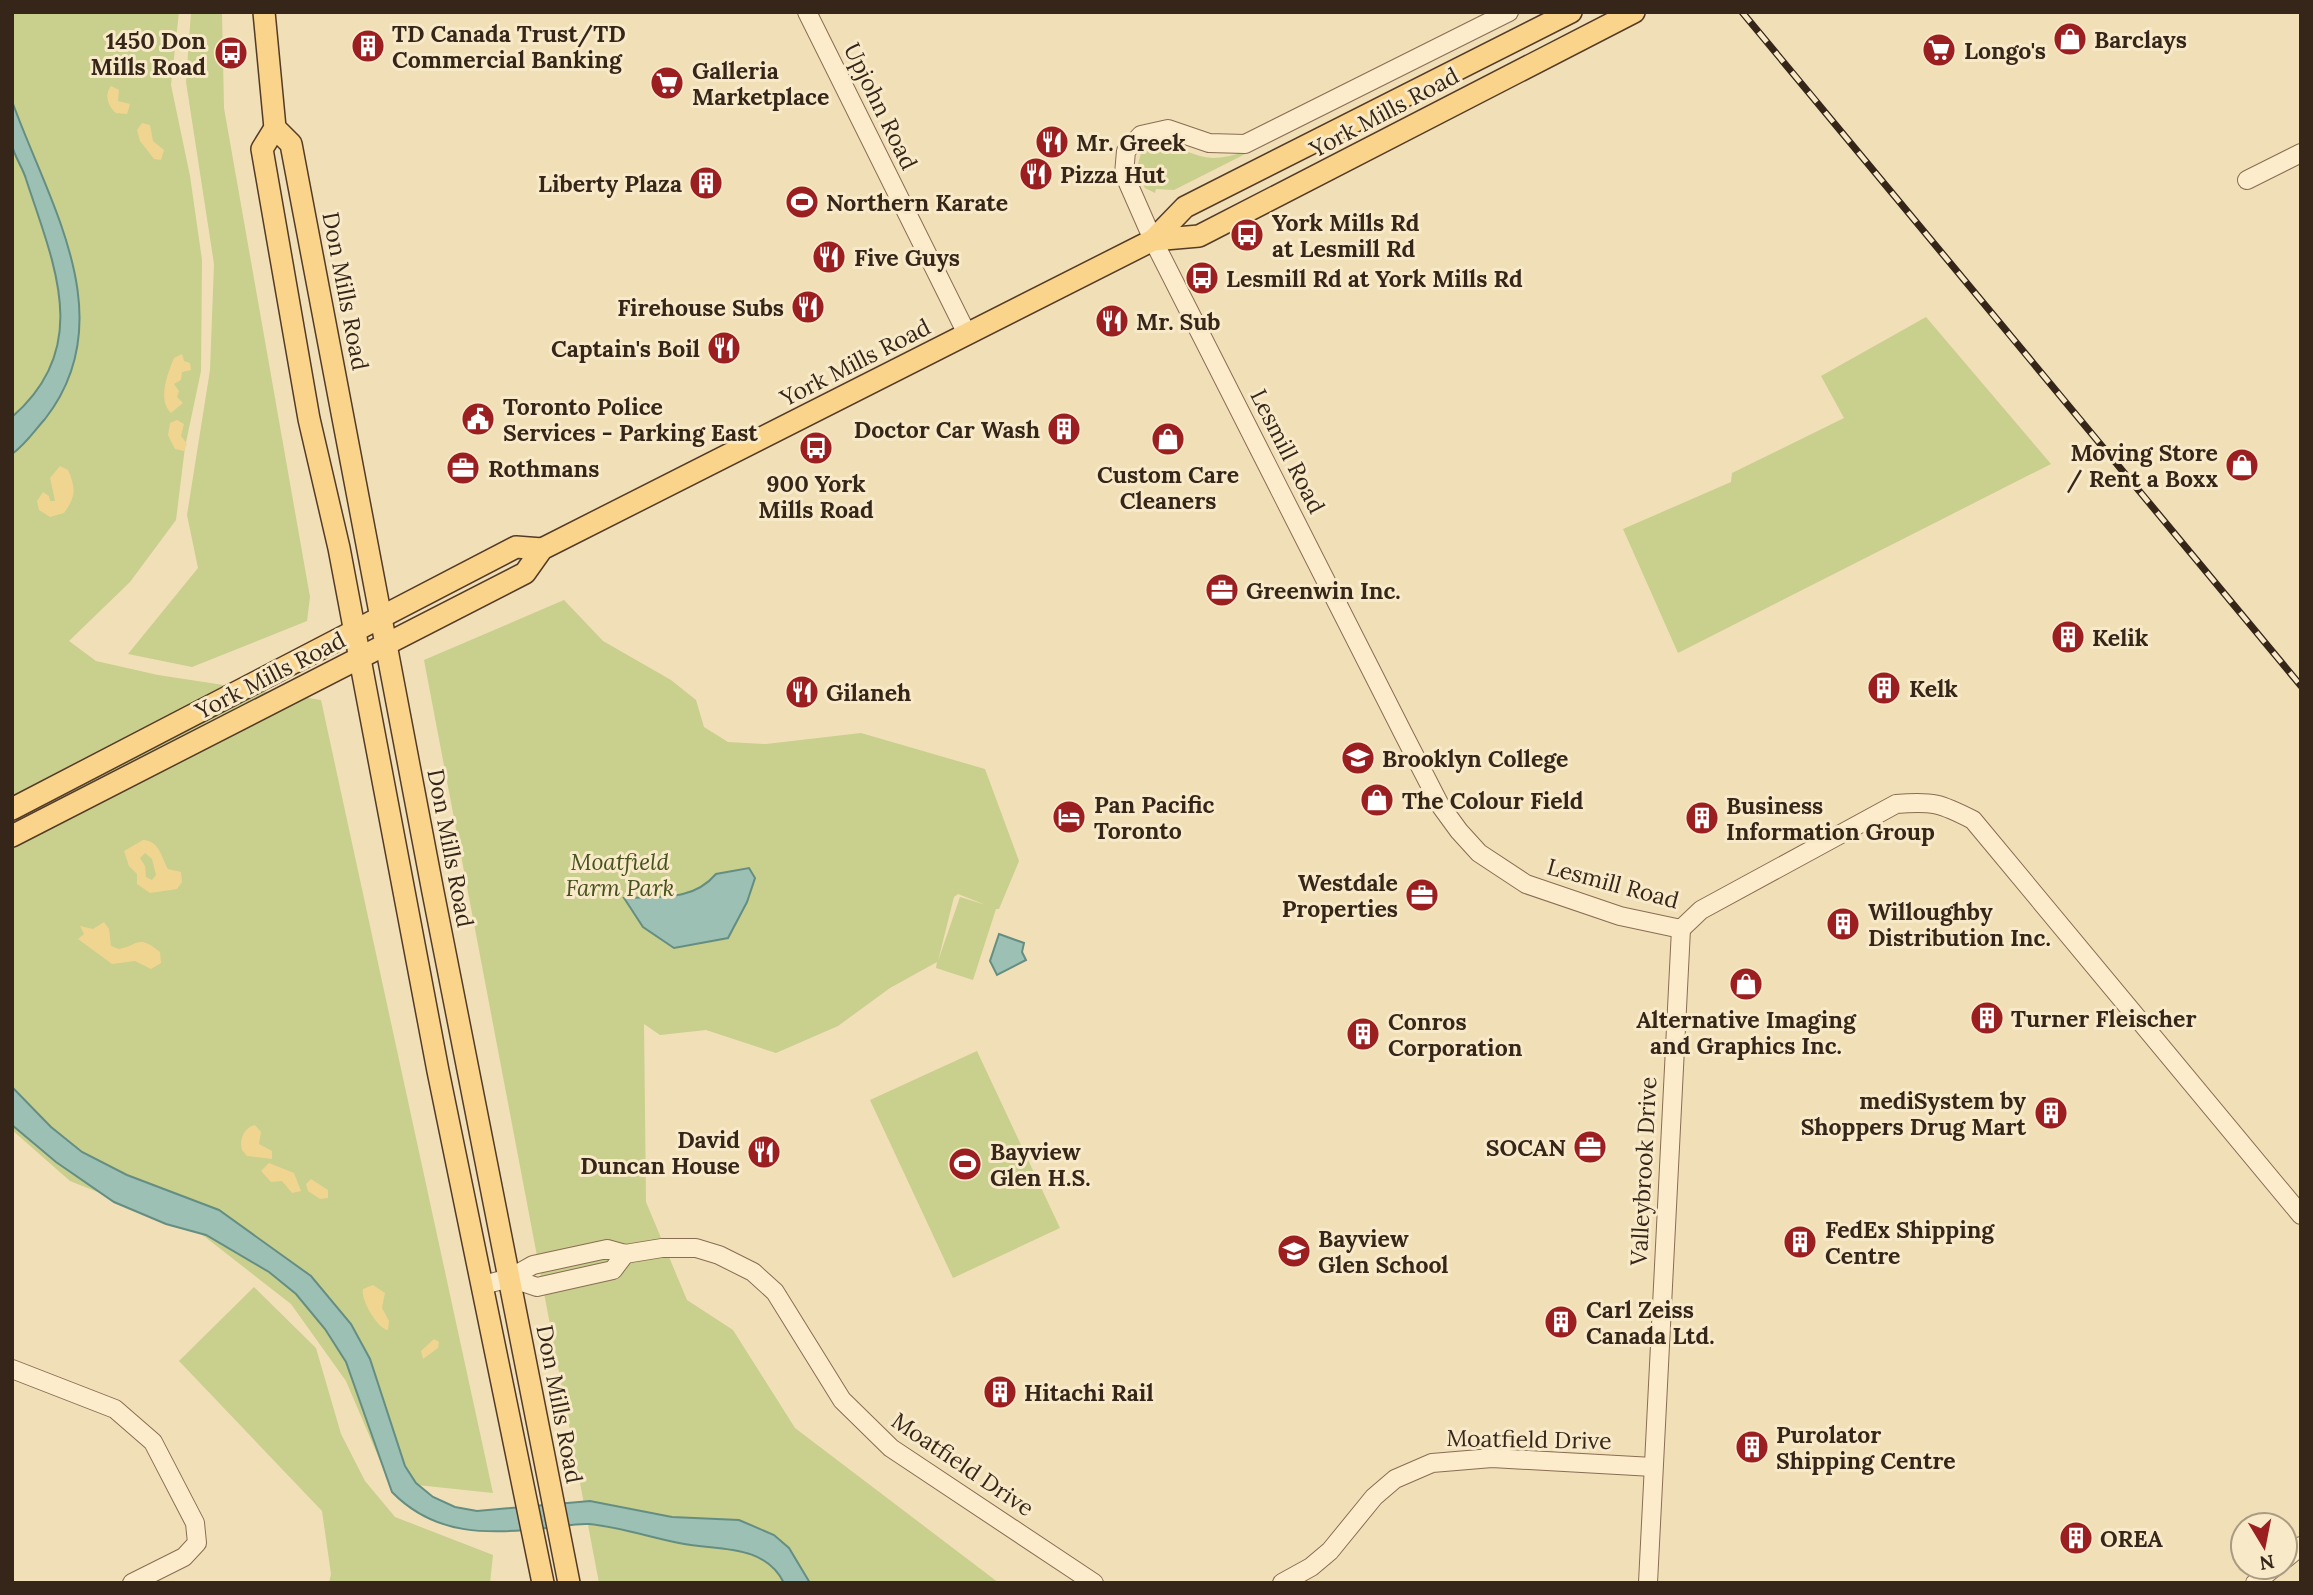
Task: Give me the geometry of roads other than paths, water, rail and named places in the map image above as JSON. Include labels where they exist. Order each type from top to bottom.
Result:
[{"type":"main road","name":"Don Mills Road","points":[[264,12],[275,128],[262,149],[276,229],[438,1071],[543,1583]]},
{"type":"main road","name":"York Mills Road","points":[[12,836],[525,573],[542,549],[1153,240],[1185,207],[1571,12]]},
{"type":"main road","name":"York Mills Road","points":[[1153,240],[1199,236],[1634,12]]},
{"type":"main road","name":"Don Mills Road","points":[[275,128],[291,144],[385,646],[569,1583]]},
{"type":"main road","points":[[276,229],[306,223]]},
{"type":"main road","points":[[304,381],[336,379]]},
{"type":"main road","name":"York Mills Road","points":[[12,809],[516,547],[542,549]]},
{"type":"street","name":"Upjohn Road","points":[[807,12],[967,334]]},
{"type":"street","name":"York Mills Road","points":[[1153,240],[1124,174],[1126,151],[1141,135],[1168,129],[1209,143],[1245,144],[1509,12]]},
{"type":"street","points":[[2247,180],[2301,153]]},
{"type":"street","name":"Lesmill Road","points":[[1153,240],[1440,805],[1479,853],[1526,884],[1620,916],[1681,929],[1701,910],[1895,804],[1929,801],[1952,809],[1973,820],[2301,1215]]},
{"type":"street","name":"Valleybrook Drive","points":[[1648,1583],[1681,929]]},
{"type":"street","name":"Moatfield Drive","points":[[483,1285],[510,1278],[533,1265],[607,1249],[625,1254],[662,1248],[695,1248],[719,1255],[753,1272],[775,1292],[830,1383],[866,1426],[891,1448],[1094,1583]]},
{"type":"street","points":[[12,1369],[115,1409],[153,1442],[195,1523],[197,1544],[184,1557],[132,1583]]},
{"type":"street","name":"Moatfield Drive","points":[[1282,1583],[1311,1567],[1330,1551],[1374,1497],[1395,1479],[1432,1463],[1492,1458],[1653,1467]]},
{"type":"water","points":[[12,101],[59,219],[72,260],[79,301],[78,341],[68,380],[45,419],[12,454],[12,417],[37,390],[52,362],[59,334],[60,304],[47,243],[25,175],[12,145]]},
{"type":"water","points":[[749,868],[755,878],[747,902],[728,938],[674,948],[643,927],[624,898],[674,896],[696,889],[716,874]]},
{"type":"water","points":[[999,934],[1024,943],[1022,952],[1026,960],[997,975],[990,961]]},
{"type":"water","points":[[12,1087],[51,1127],[82,1152],[127,1175],[219,1210],[311,1276],[351,1324],[370,1359],[405,1466],[416,1483],[433,1497],[455,1507],[477,1511],[590,1501],[672,1517],[739,1520],[774,1535],[789,1548],[810,1583],[784,1583],[764,1561],[737,1551],[679,1543],[589,1524],[504,1531],[464,1529],[445,1525],[409,1507],[392,1492],[346,1362],[325,1329],[296,1294],[269,1272],[206,1235],[166,1224],[114,1202],[56,1162],[12,1125]]},
{"type":"railway","points":[[1742,12],[2301,686]]},
{"type":"place","name":"Barclays","points":[[2070,39]]},
{"type":"place","name":"TD Canada Trust/TD Commercial Banking","points":[[368,46]]},
{"type":"place","name":"Longo's","points":[[1939,50]]},
{"type":"place","name":"1450 Don Mills Road","points":[[231,53]]},
{"type":"place","name":"Galleria Marketplace","points":[[667,83]]},
{"type":"place","name":"Mr. Greek","points":[[1052,142]]},
{"type":"place","name":"Pizza Hut","points":[[1036,174]]},
{"type":"place","name":"Liberty Plaza","points":[[706,183]]},
{"type":"place","name":"Northern Karate","points":[[802,202]]},
{"type":"place","name":"York Mills Rd at Lesmill Rd","points":[[1247,235]]},
{"type":"place","name":"Five Guys","points":[[829,257]]},
{"type":"place","name":"Lesmill Rd at York Mills Rd","points":[[1202,278]]},
{"type":"place","name":"Firehouse Subs","points":[[808,307]]},
{"type":"place","name":"Mr. Sub","points":[[1112,321]]},
{"type":"place","name":"Captain's Boil","points":[[724,348]]},
{"type":"place","name":"Toronto Police Services - Parking East","points":[[478,419]]},
{"type":"place","name":"Doctor Car Wash","points":[[1064,429]]},
{"type":"place","name":"Custom Care Cleaners","points":[[1168,439]]},
{"type":"place","name":"900 York Mills Road","points":[[816,448]]},
{"type":"place","name":"Moving Store / Rent a Boxx","points":[[2242,465]]},
{"type":"place","name":"Rothmans","points":[[463,468]]},
{"type":"place","name":"Greenwin Inc.","points":[[1222,590]]},
{"type":"place","name":"Kelik","points":[[2068,637]]},
{"type":"place","name":"Kelk","points":[[1884,688]]},
{"type":"place","name":"Gilaneh","points":[[802,692]]},
{"type":"place","name":"Brooklyn College","points":[[1358,758]]},
{"type":"place","name":"The Colour Field","points":[[1377,800]]},
{"type":"place","name":"Pan Pacific Toronto","points":[[1069,817]]},
{"type":"place","name":"Business Information Group","points":[[1702,818]]},
{"type":"place","name":"Westdale Properties","points":[[1422,895]]},
{"type":"place","name":"Willoughby Distribution Inc.","points":[[1843,924]]},
{"type":"place","name":"Alternative Imaging and Graphics Inc.","points":[[1746,984]]},
{"type":"place","name":"Turner Fleischer","points":[[1987,1018]]},
{"type":"place","name":"Conros Corporation","points":[[1363,1034]]},
{"type":"place","name":"mediSystem by Shoppers Drug Mart","points":[[2051,1113]]},
{"type":"place","name":"SOCAN","points":[[1590,1147]]},
{"type":"place","name":"David Duncan House","points":[[764,1152]]},
{"type":"place","name":"Bayview Glen H.S.","points":[[965,1164]]},
{"type":"place","name":"FedEx Shipping Centre","points":[[1800,1242]]},
{"type":"place","name":"Bayview Glen School","points":[[1294,1251]]},
{"type":"place","name":"Carl Zeiss Canada Ltd.","points":[[1561,1322]]},
{"type":"place","name":"Hitachi Rail","points":[[1000,1392]]},
{"type":"place","name":"Purolator Shipping Centre","points":[[1752,1447]]},
{"type":"place","name":"OREA","points":[[2076,1538]]},
{"type":"park label","name":"Moatfield Farm Park","points":[[620,874]]}]
